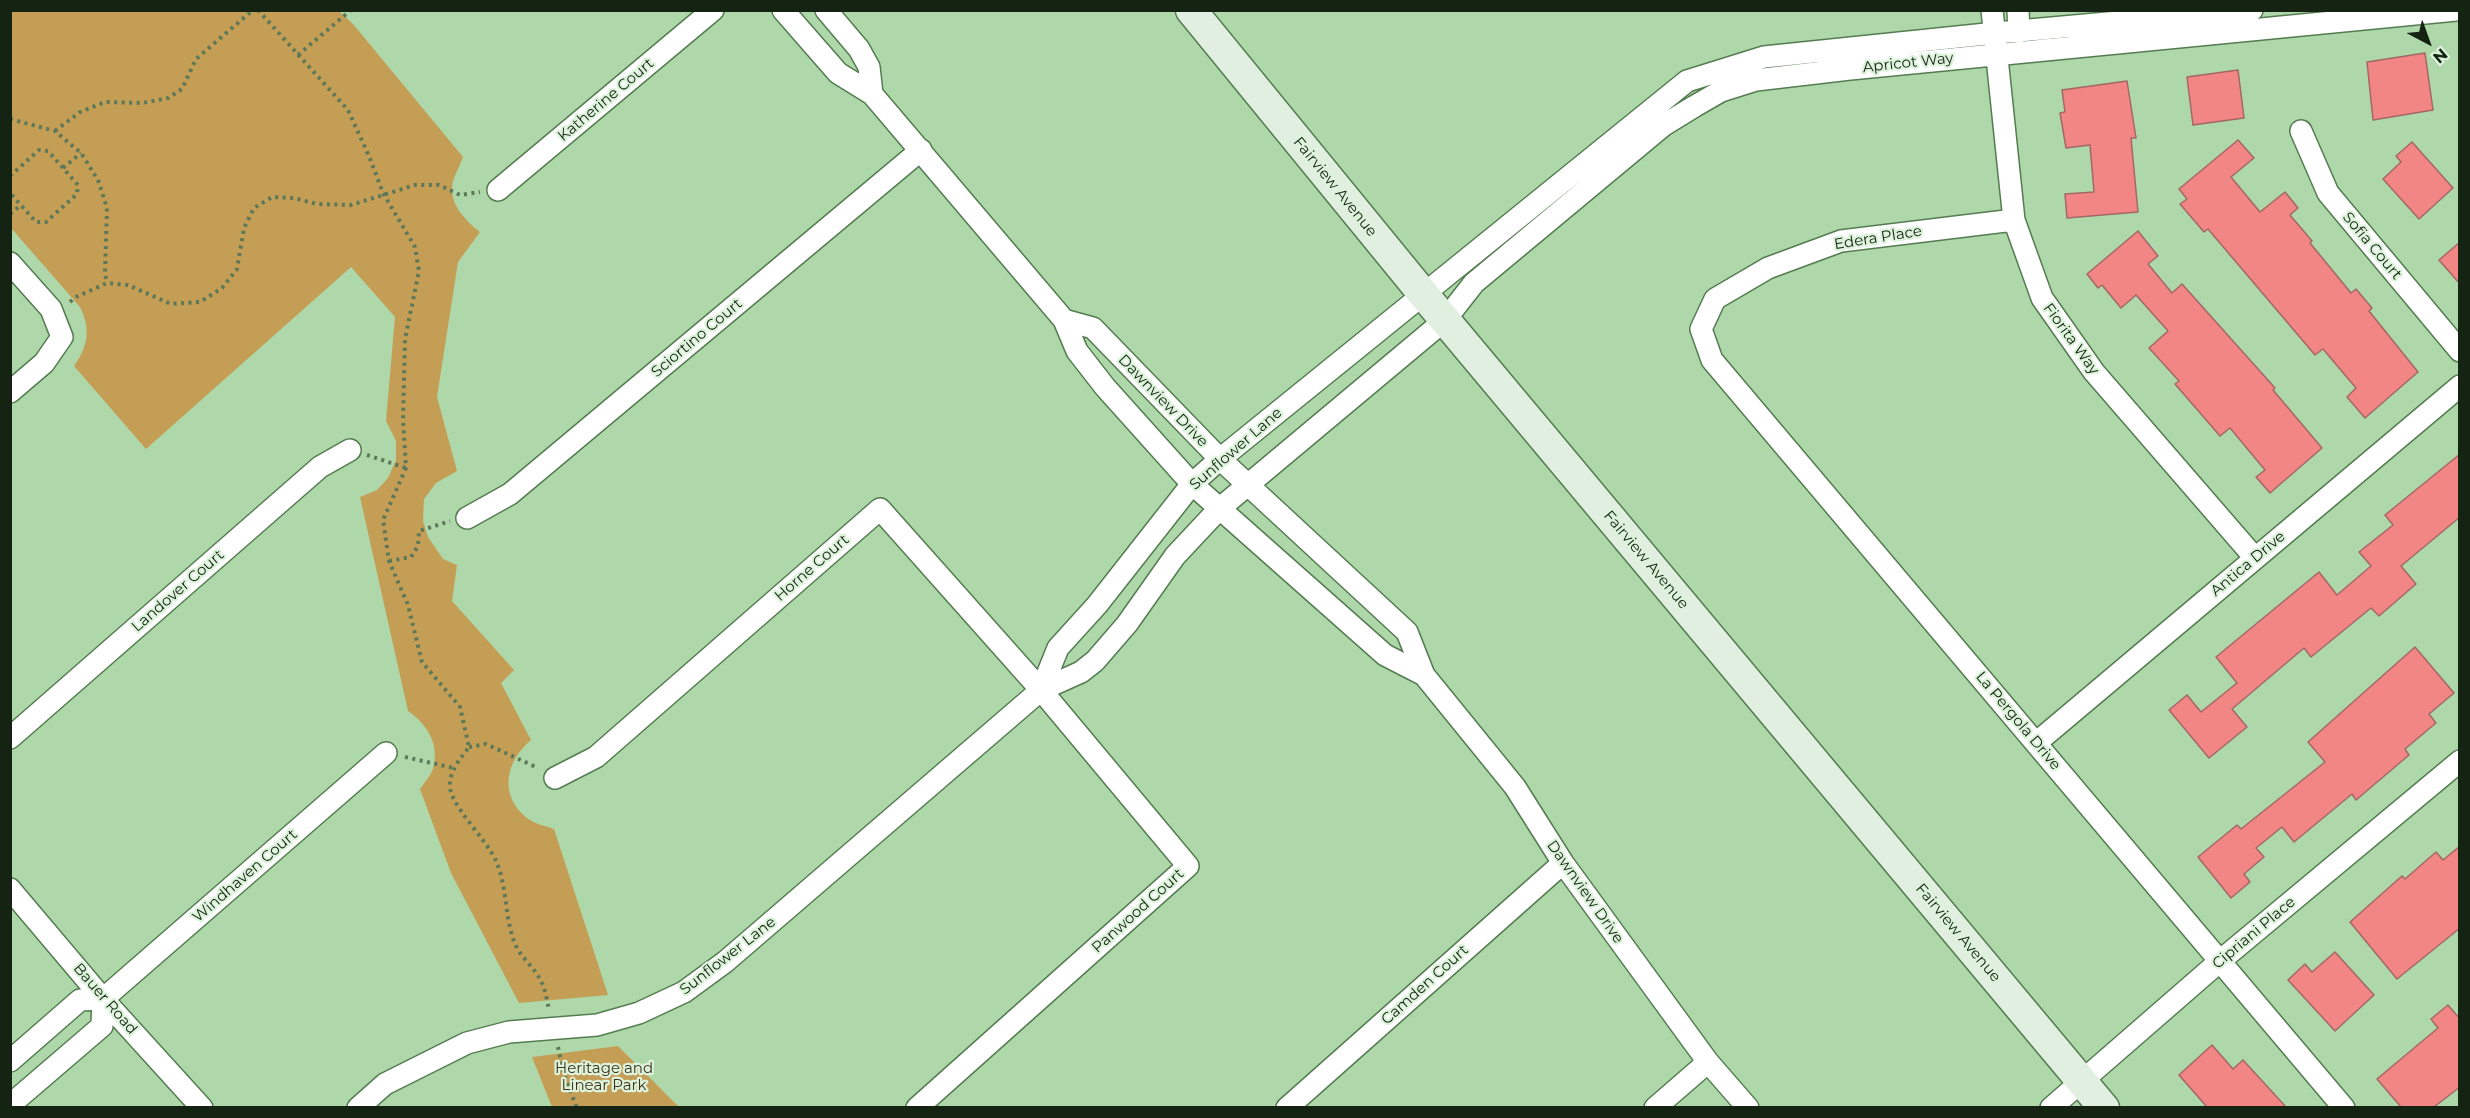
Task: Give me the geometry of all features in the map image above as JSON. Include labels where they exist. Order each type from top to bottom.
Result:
[{"type":"street","name":"Katherine Court","points":[[498,190],[713,10]]},
{"type":"street","name":"Dawnview Drive","points":[[783,10],[838,73],[872,94],[921,150],[1064,320],[1077,351],[1105,387],[1192,484],[1385,655],[1424,675]]},
{"type":"street","points":[[826,10],[859,49],[869,67],[872,94]]},
{"type":"street","name":"Fairview Avenue","points":[[1191,10],[1424,296],[2104,1107]]},
{"type":"street","name":"Fiorita Way","points":[[1992,10],[2014,220],[2042,298],[2094,372],[2255,558]]},
{"type":"street","points":[[2018,10],[2019,32]]},
{"type":"street","name":"Apricot Way","points":[[1445,320],[1474,283],[1664,125],[1721,91],[1756,80],[1997,44],[2019,32],[2252,10]]},
{"type":"street","name":"Apricot Way","points":[[1424,296],[1687,81],[1764,57],[1997,44],[2456,10]]},
{"type":"street","name":"Sofia Court","points":[[2301,131],[2328,194],[2460,351]]},
{"type":"street","name":"Sciortino Court","points":[[467,518],[510,494],[921,150]]},
{"type":"street","name":"Edera Place","points":[[1701,329],[1715,299],[1768,268],[1841,241],[2014,220]]},
{"type":"street","points":[[10,263],[51,309],[62,337],[44,363],[10,392]]},
{"type":"street","name":"Sunflower Lane","points":[[1041,690],[1058,648],[1097,605],[1192,484],[1424,296]]},
{"type":"street","name":"Dawnview Drive","points":[[1064,320],[1093,328],[1220,459],[1407,632],[1424,675],[1515,787],[1563,863],[1708,1062],[1748,1107]]},
{"type":"street","name":"Sunflower Lane","points":[[358,1107],[385,1084],[467,1043],[509,1032],[597,1025],[639,1013],[684,992],[726,962],[1041,690],[1081,672],[1095,661],[1127,624],[1175,556],[1219,509],[1445,320]]},
{"type":"street","name":"La Pergola Drive","points":[[1701,329],[1712,360],[2344,1107]]},
{"type":"street","name":"Antica Drive","points":[[2036,743],[2460,386]]},
{"type":"street","name":"Landover Court","points":[[10,738],[320,467],[350,450]]},
{"type":"street","name":"Horne Court","points":[[555,778],[596,757],[880,509],[1041,690]]},
{"type":"street","name":"Panwood Court","points":[[917,1107],[1188,866],[1041,690]]},
{"type":"street","name":"Windhaven Court","points":[[104,999],[386,753]]},
{"type":"street","name":"Cipriani Place","points":[[2051,1107],[2220,961],[2460,761]]},
{"type":"street","name":"Camden Court","points":[[1287,1107],[1563,863]]},
{"type":"street","name":"Bauer Road","points":[[10,889],[104,999],[202,1107]]},
{"type":"street","points":[[10,1061],[80,1000],[104,999],[102,1026],[10,1105]]},
{"type":"street","points":[[1655,1107],[1708,1062]]},
{"type":"path","points":[[55,131],[81,112],[105,102],[142,103],[168,99],[182,89],[196,58],[253,10]]},
{"type":"path","points":[[258,10],[348,110],[383,193],[415,247],[419,271],[405,339],[403,419],[406,468],[383,520],[389,561],[408,604],[422,662],[460,707],[469,747]]},
{"type":"path","points":[[298,56],[351,10]]},
{"type":"path","points":[[10,119],[55,131],[81,153],[98,180],[107,208],[105,274],[107,283]]},
{"type":"path","points":[[10,176],[39,150],[48,151],[78,185],[77,194],[46,222],[36,222],[10,193]]},
{"type":"path","points":[[63,168],[81,153]]},
{"type":"path","points":[[53,315],[76,297],[107,283],[128,285],[171,304],[200,302],[222,288],[237,269],[244,228],[254,208],[272,197],[294,198],[316,204],[351,205],[383,193],[415,185],[439,185],[460,195],[498,190]]},
{"type":"path","points":[[10,214],[21,205]]},
{"type":"path","points":[[350,450],[406,468]]},
{"type":"path","points":[[389,561],[411,557],[418,546],[419,531],[429,526],[467,518]]},
{"type":"path","points":[[555,778],[486,744],[469,747],[454,768],[450,788],[455,802],[486,842],[497,861],[516,946],[542,981],[564,1075],[577,1107]]},
{"type":"path","points":[[386,753],[454,768]]},
{"type":"green space","points":[[10,11],[339,11],[353,24],[463,157],[453,181],[452,195],[461,213],[480,232],[458,262],[437,397],[457,471],[436,483],[424,499],[423,521],[428,537],[443,559],[457,565],[452,601],[514,670],[501,683],[531,740],[522,748],[511,768],[509,789],[518,809],[530,820],[554,829],[608,995],[519,1003],[451,873],[420,789],[433,769],[435,751],[426,728],[408,711],[360,497],[377,490],[388,478],[396,460],[396,441],[386,421],[395,317],[351,267],[146,449],[74,366],[85,345],[87,331],[80,307],[11,228]]},
{"type":"green space","name":"Heritage and Linear Park","points":[[618,1046],[679,1107],[552,1107],[532,1057]]},
{"type":"building","points":[[2425,53],[2433,110],[2373,120],[2367,62]]},
{"type":"building","points":[[2238,70],[2244,118],[2193,125],[2187,77]]},
{"type":"building","points":[[2127,81],[2136,138],[2131,138],[2138,212],[2067,218],[2065,194],[2094,192],[2090,145],[2066,148],[2060,113],[2065,112],[2062,90]]},
{"type":"building","points":[[2238,140],[2254,158],[2231,177],[2260,212],[2285,192],[2298,208],[2290,215],[2312,241],[2310,243],[2351,293],[2356,289],[2372,308],[2369,311],[2418,372],[2365,418],[2347,397],[2356,388],[2323,349],[2315,355],[2208,229],[2204,232],[2180,204],[2187,199],[2179,189]]},
{"type":"building","points":[[2412,142],[2453,188],[2419,219],[2383,179],[2401,162],[2396,156]]},
{"type":"building","points":[[2138,231],[2158,256],[2148,264],[2172,293],[2182,284],[2275,388],[2273,390],[2322,448],[2270,493],[2256,477],[2265,470],[2230,428],[2220,436],[2175,384],[2179,381],[2149,348],[2168,331],[2136,295],[2121,308],[2102,285],[2098,288],[2087,274]]},
{"type":"building","points":[[2460,242],[2460,284],[2439,260]]},
{"type":"building","points":[[2460,454],[2460,517],[2401,566],[2416,584],[2379,616],[2371,608],[2311,657],[2304,648],[2232,709],[2247,727],[2209,758],[2169,710],[2187,695],[2201,712],[2237,683],[2216,657],[2319,572],[2337,595],[2371,566],[2359,552],[2393,525],[2385,515]]},
{"type":"building","points":[[2415,647],[2454,693],[2429,714],[2436,723],[2405,749],[2409,755],[2356,800],[2352,794],[2294,842],[2282,827],[2256,848],[2264,857],[2244,874],[2250,882],[2231,898],[2198,857],[2237,825],[2241,829],[2325,762],[2308,742]]},
{"type":"building","points":[[2460,846],[2460,928],[2397,979],[2350,922],[2402,876],[2405,879],[2436,852],[2443,860]]},
{"type":"building","points":[[2335,952],[2374,995],[2335,1031],[2288,980],[2305,964],[2312,972]]},
{"type":"building","points":[[2448,1005],[2460,1019],[2460,1087],[2434,1107],[2401,1107],[2377,1079],[2438,1028],[2431,1019]]},
{"type":"building","points":[[2212,1045],[2233,1069],[2243,1060],[2286,1107],[2207,1107],[2179,1075]]}]
